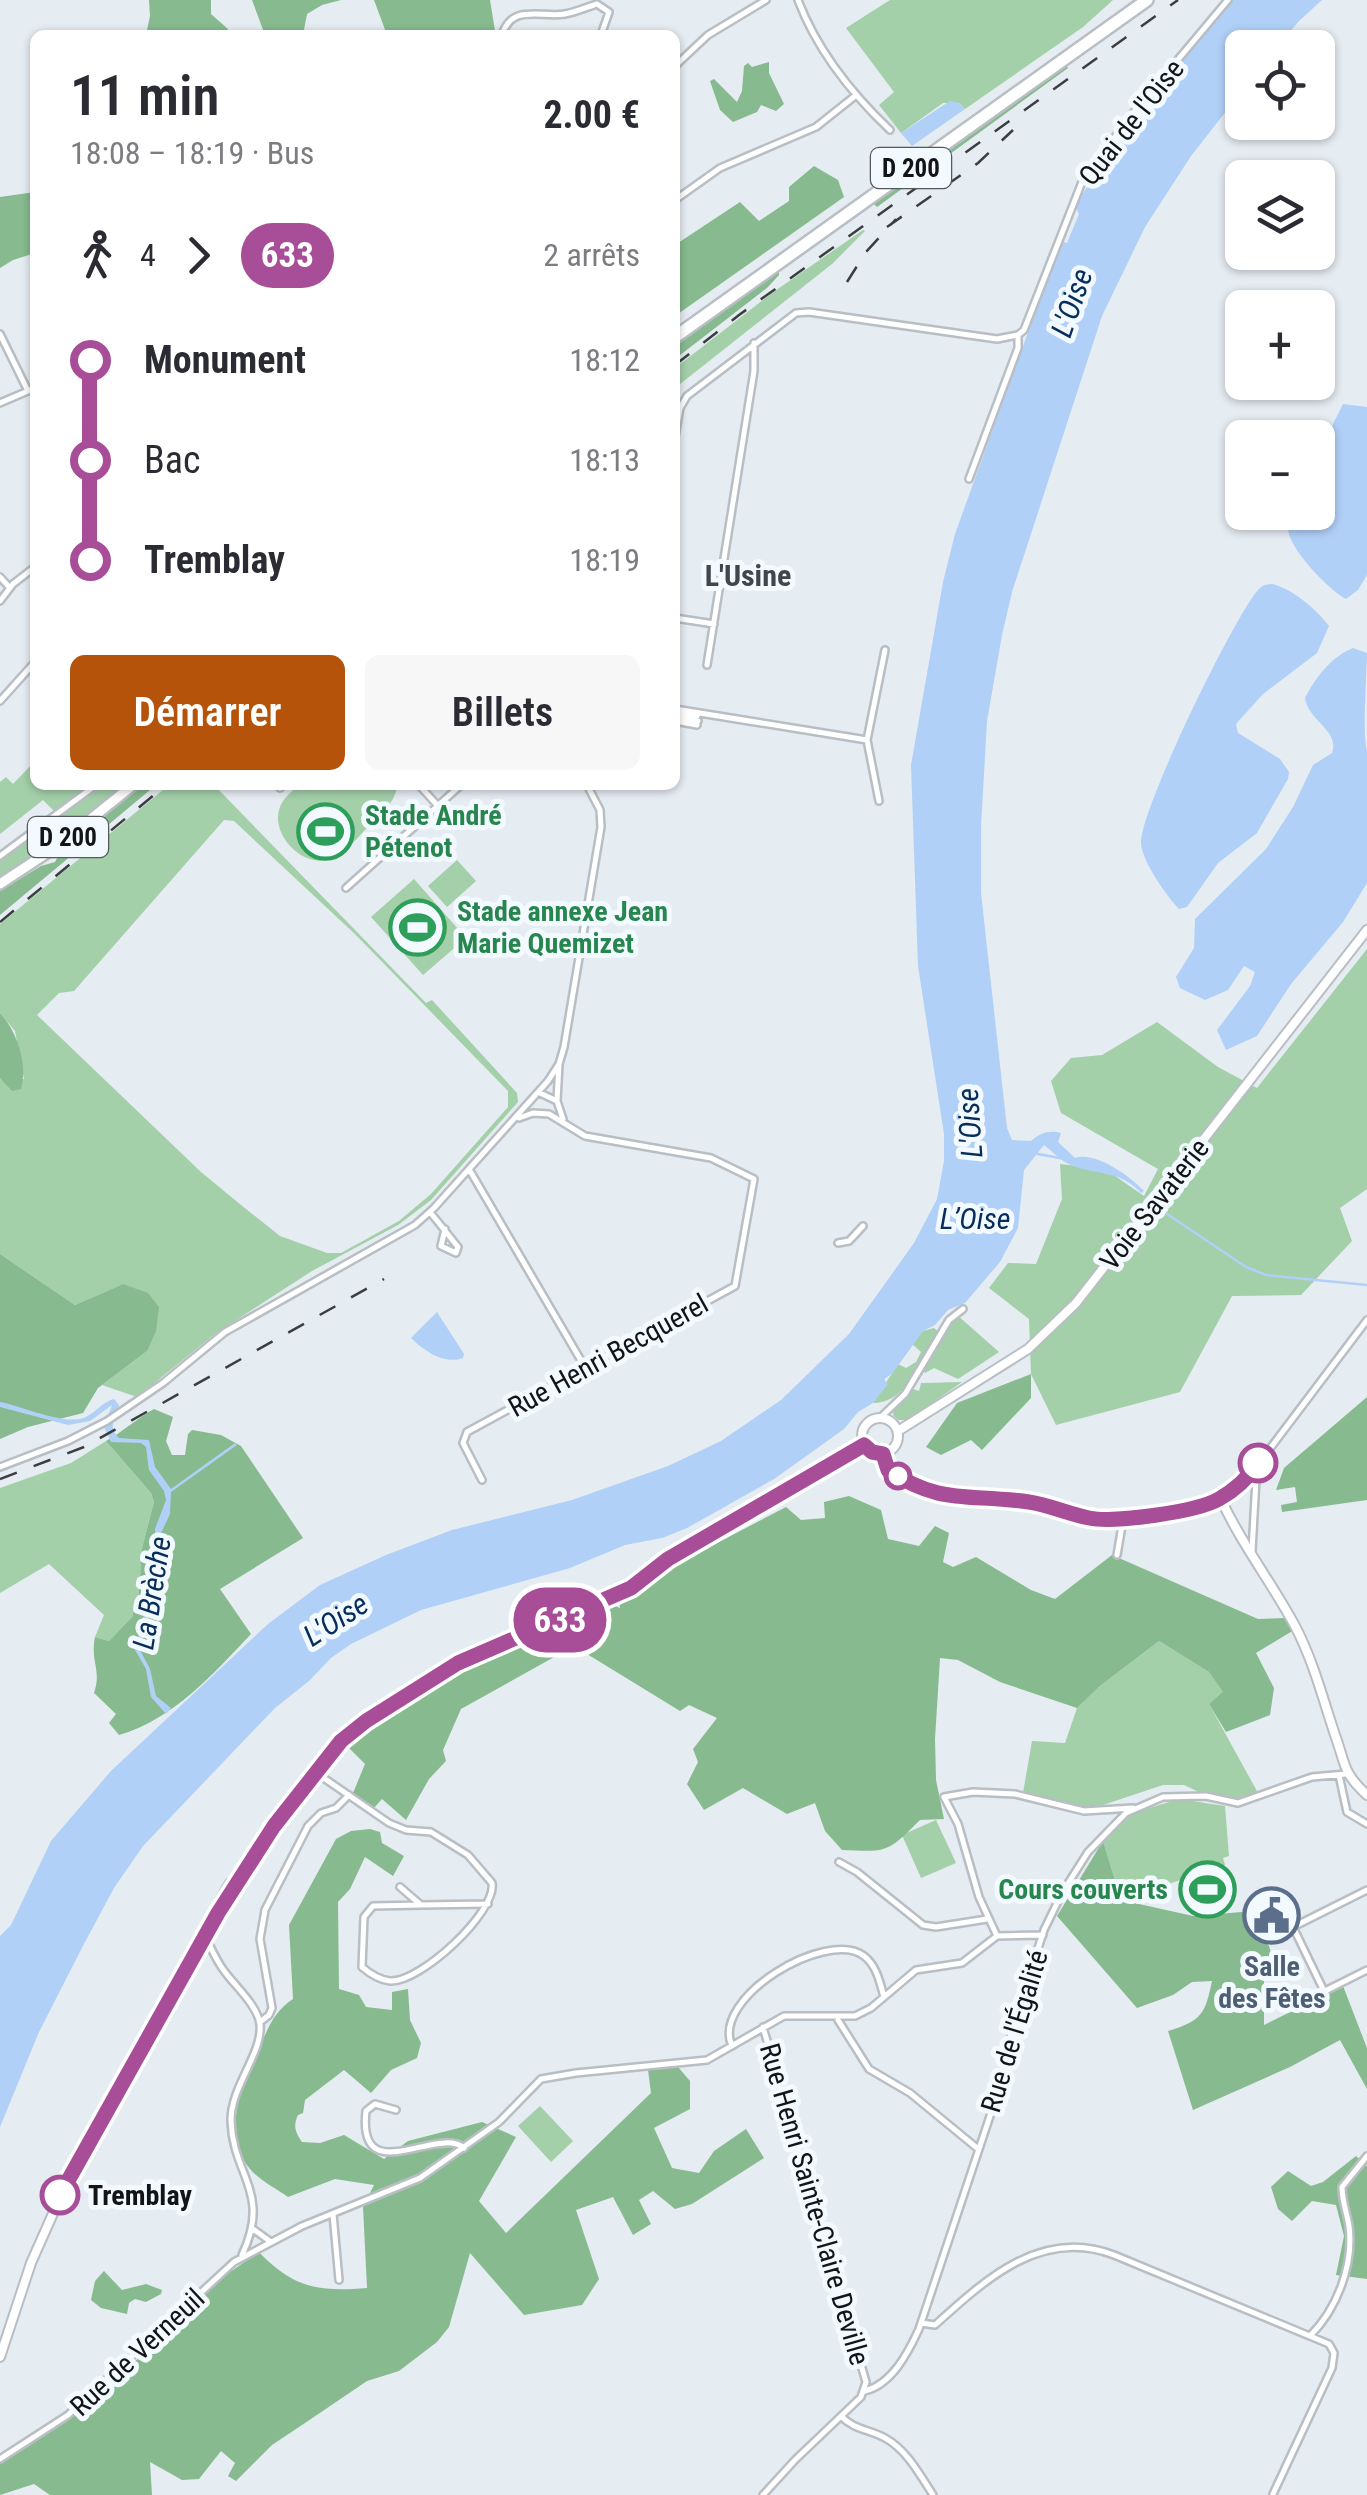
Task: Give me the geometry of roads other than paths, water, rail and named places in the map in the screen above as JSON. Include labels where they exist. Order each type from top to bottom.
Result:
[{"type":"highway","name":"D 200","points":[[680,324],[1134,0]]},
{"type":"highway","name":"D 200","points":[[680,333],[1147,0]]},
{"type":"main road","name":"D 200","points":[[0,884],[50,851],[127,790]]},
{"type":"main road","name":"Voie Savaterie","points":[[898,1431],[1028,1348],[1076,1303],[1367,930]]},
{"type":"main road","points":[[870,1420],[892,1422],[898,1431],[894,1448],[883,1454],[864,1445],[863,1428],[870,1420]]},
{"type":"main road","points":[[0,2357],[25,2278],[55,2204],[201,1941],[274,1826],[315,1772],[354,1731],[424,1683],[458,1663],[631,1588],[668,1559],[864,1445]]},
{"type":"main road","points":[[883,1454],[888,1470],[934,1494],[1027,1502],[1089,1518],[1123,1520],[1221,1498],[1231,1524],[1252,1551],[1304,1644],[1342,1775],[1367,1795]]},
{"type":"street","points":[[680,59],[712,32],[766,0]]},
{"type":"street","points":[[798,0],[814,36],[855,96],[890,130]]},
{"type":"street","name":"Quai de l'Oise","points":[[970,478],[1018,348],[1018,335],[1024,330],[1082,182],[1129,118],[1228,0]]},
{"type":"street","points":[[504,30],[510,20],[522,14],[565,14],[598,4],[609,12],[604,30]]},
{"type":"street","points":[[680,196],[708,176],[816,127],[855,96]]},
{"type":"street","points":[[680,408],[688,396],[754,343],[801,312],[997,339],[1018,335]]},
{"type":"street","points":[[904,327],[906,318]]},
{"type":"street","points":[[0,334],[30,386]]},
{"type":"street","points":[[707,665],[754,371],[754,343]]},
{"type":"street","points":[[0,402],[30,391]]},
{"type":"street","points":[[0,602],[30,571]]},
{"type":"street","points":[[0,577],[10,588]]},
{"type":"street","points":[[680,619],[714,624]]},
{"type":"street","points":[[879,802],[867,740],[885,650]]},
{"type":"street","points":[[0,701],[30,668]]},
{"type":"street","points":[[680,716],[867,740]]},
{"type":"street","points":[[680,716],[698,719]]},
{"type":"street","points":[[0,856],[89,790]]},
{"type":"street","points":[[424,790],[438,806]]},
{"type":"street","points":[[346,888],[455,790]]},
{"type":"street","points":[[565,1122],[558,1105],[559,1064],[601,826],[599,807],[590,790]]},
{"type":"street","points":[[0,1468],[100,1425],[170,1379],[222,1334],[406,1230],[430,1212],[536,1095],[559,1064]]},
{"type":"street","points":[[536,1095],[558,1105]]},
{"type":"street","points":[[536,1095],[549,1114],[565,1122]]},
{"type":"street","points":[[514,1120],[549,1114],[558,1105]]},
{"type":"street","name":"Rue Henri Becquerel","points":[[482,1480],[464,1445],[466,1434],[735,1286],[754,1179],[711,1158],[588,1137],[565,1122]]},
{"type":"street","points":[[469,1169],[586,1369]]},
{"type":"street","points":[[430,1212],[445,1229],[458,1247],[456,1253],[441,1246],[445,1229]]},
{"type":"street","points":[[838,1244],[849,1241],[862,1226]]},
{"type":"street","points":[[881,1418],[905,1394],[950,1320],[963,1310]]},
{"type":"street","points":[[1221,1498],[1247,1479],[1367,1320]]},
{"type":"street","points":[[1252,1551],[1256,1479]]},
{"type":"street","points":[[1117,1554],[1123,1520]]},
{"type":"street","points":[[315,1772],[388,1824],[431,1832],[471,1857],[492,1882],[493,1894],[488,1904],[456,1942],[415,1972],[388,1981],[365,1971],[361,1962],[368,1910],[375,1906],[488,1904]]},
{"type":"street","points":[[1342,1775],[1347,1812],[1367,1824]]},
{"type":"street","name":"Rue de l'Égalité","points":[[896,2368],[922,2323],[1000,2083],[1014,2021],[1043,1935],[1084,1858],[1114,1823],[1135,1808],[1176,1795],[1238,1803],[1312,1778],[1342,1775]]},
{"type":"street","points":[[997,1936],[987,1919],[958,1824],[944,1797],[973,1792],[1014,1794],[1084,1811],[1135,1808]]},
{"type":"street","points":[[260,2022],[272,2008],[260,1943],[266,1906],[310,1824],[349,1796]]},
{"type":"street","points":[[839,1862],[923,1925],[987,1919]]},
{"type":"street","points":[[400,1887],[421,1905]]},
{"type":"street","points":[[1324,1991],[1293,1927],[1291,1919],[1270,1898],[1263,1896],[1253,1906],[1252,1912],[1274,1934],[1293,1927],[1367,1890]]},
{"type":"street","points":[[884,1997],[874,1968],[860,1954],[844,1950],[806,1958],[768,1978],[741,2003],[728,2034],[732,2046],[790,2015],[859,2015],[884,1997],[916,1970],[962,1963],[997,1936],[1043,1935]]},
{"type":"street","points":[[201,1941],[255,2010],[260,2022],[259,2036],[237,2087],[231,2116],[234,2142],[251,2186],[254,2208],[252,2228],[241,2258]]},
{"type":"street","points":[[1286,2006],[1295,2006],[1367,1970]]},
{"type":"street","points":[[837,2018],[870,2068],[914,2096],[977,2148]]},
{"type":"street","name":"Rue Henri Sainte-Claire Deville","points":[[764,2026],[866,2382]]},
{"type":"street","name":"Rue de Verneuil","points":[[0,2460],[68,2415],[241,2258],[416,2181],[465,2149],[546,2078],[703,2061],[732,2046]]},
{"type":"street","points":[[396,2110],[375,2104],[366,2111],[366,2134],[379,2150],[392,2153],[454,2142],[465,2149]]},
{"type":"street","points":[[1310,2336],[1334,2302],[1349,2256],[1342,2187],[1367,2156]]},
{"type":"street","points":[[334,2214],[338,2280]]},
{"type":"street","points":[[252,2228],[271,2242]]},
{"type":"street","points":[[922,2323],[935,2325],[970,2295],[1029,2255],[1056,2246],[1079,2246],[1114,2254],[1328,2344],[1334,2353],[1334,2364],[1274,2494]]},
{"type":"street","points":[[865,2391],[866,2382],[884,2377],[896,2368]]},
{"type":"street","points":[[763,2495],[865,2391],[881,2385],[896,2368]]},
{"type":"street","points":[[842,2416],[854,2428],[882,2436],[896,2445],[933,2495]]},
{"type":"water","name":"L’Oise","points":[[1233,0],[1322,0],[1291,30],[1225,30],[1225,113],[1191,156],[1145,227],[1102,316],[1012,592],[987,721],[981,893],[1007,1128],[1012,1140],[1031,1141],[1045,1133],[1061,1133],[1058,1142],[1075,1158],[1102,1161],[1144,1191],[1141,1193],[1116,1176],[1068,1164],[1044,1145],[1024,1170],[1018,1228],[1000,1262],[965,1303],[948,1310],[935,1325],[923,1331],[892,1374],[884,1379],[888,1384],[873,1403],[858,1412],[844,1429],[774,1479],[687,1528],[662,1538],[625,1545],[570,1568],[421,1610],[331,1658],[275,1708],[143,1846],[114,1888],[39,2032],[0,2127],[0,1936],[11,1925],[51,1841],[111,1771],[268,1624],[320,1585],[452,1530],[572,1500],[668,1466],[721,1441],[781,1400],[849,1334],[914,1243],[937,1199],[944,1161],[944,1134],[918,966],[911,765],[943,582],[955,534],[1061,241],[1067,243],[1079,214],[1075,205],[1131,122]]},
{"type":"water","points":[[950,101],[965,109],[912,146],[901,133]]},
{"type":"water","points":[[1343,404],[1367,407],[1367,575],[1358,590],[1346,599],[1311,568],[1288,530],[1335,530],[1335,420]]},
{"type":"water","points":[[1272,584],[1304,600],[1329,626],[1317,653],[1263,694],[1236,724],[1238,733],[1280,759],[1289,772],[1288,779],[1257,833],[1218,863],[1187,907],[1179,909],[1146,859],[1141,843],[1145,824],[1171,756],[1229,637],[1258,590]]},
{"type":"water","points":[[1353,648],[1367,653],[1367,883],[1343,922],[1291,984],[1257,1036],[1226,1050],[1217,1030],[1250,986],[1255,972],[1244,966],[1228,990],[1205,1000],[1180,988],[1176,977],[1194,948],[1195,919],[1266,849],[1293,807],[1313,765],[1332,753],[1332,738],[1305,698],[1325,668]]},
{"type":"water","points":[[437,1312],[463,1358],[442,1358],[411,1338]]},
{"type":"water","points":[[114,1399],[119,1405],[115,1433],[119,1438],[149,1440],[155,1467],[171,1489],[237,1445],[171,1492],[170,1514],[161,1533],[162,1585],[151,1605],[140,1650],[150,1669],[156,1696],[171,1708],[166,1714],[151,1697],[146,1669],[135,1650],[146,1606],[157,1583],[155,1529],[166,1500],[149,1470],[146,1447],[141,1443],[111,1442],[104,1427],[112,1405],[90,1421],[68,1425],[0,1407],[0,1402],[71,1420],[89,1415]]},
{"type":"waterway","points":[[1038,1154],[1065,1159]]},
{"type":"waterway","points":[[1148,1196],[1151,1199]]},
{"type":"waterway","points":[[1167,1214],[1246,1267],[1266,1275],[1367,1285]]},
{"type":"railway","points":[[680,361],[1178,0]]},
{"type":"railway","points":[[887,227],[978,163],[1013,130]]},
{"type":"railway","points":[[847,282],[866,252],[896,219]]},
{"type":"railway","points":[[0,922],[160,790]]},
{"type":"railway","points":[[0,1479],[84,1447],[384,1279]]},
{"type":"place","name":"Stade André Pétenot","points":[[326,831]]},
{"type":"place","name":"Stade annexe Jean Marie Quemizet","points":[[418,927]]},
{"type":"place","name":"Cours couverts","points":[[1207,1889]]},
{"type":"place","name":"Salle des Fêtes","points":[[1272,1915]]},
{"type":"place","name":"Tremblay","points":[[60,2195]]},
{"type":"district","name":"L'Usine","points":[[748,576]]},
{"type":"water label","name":"L'Oise","points":[[1072,303]]},
{"type":"water label","name":"L'Oise","points":[[970,1123]]},
{"type":"water label","name":"La Brèche","points":[[152,1593]]},
{"type":"water label","name":"L'Oise","points":[[336,1620]]}]
